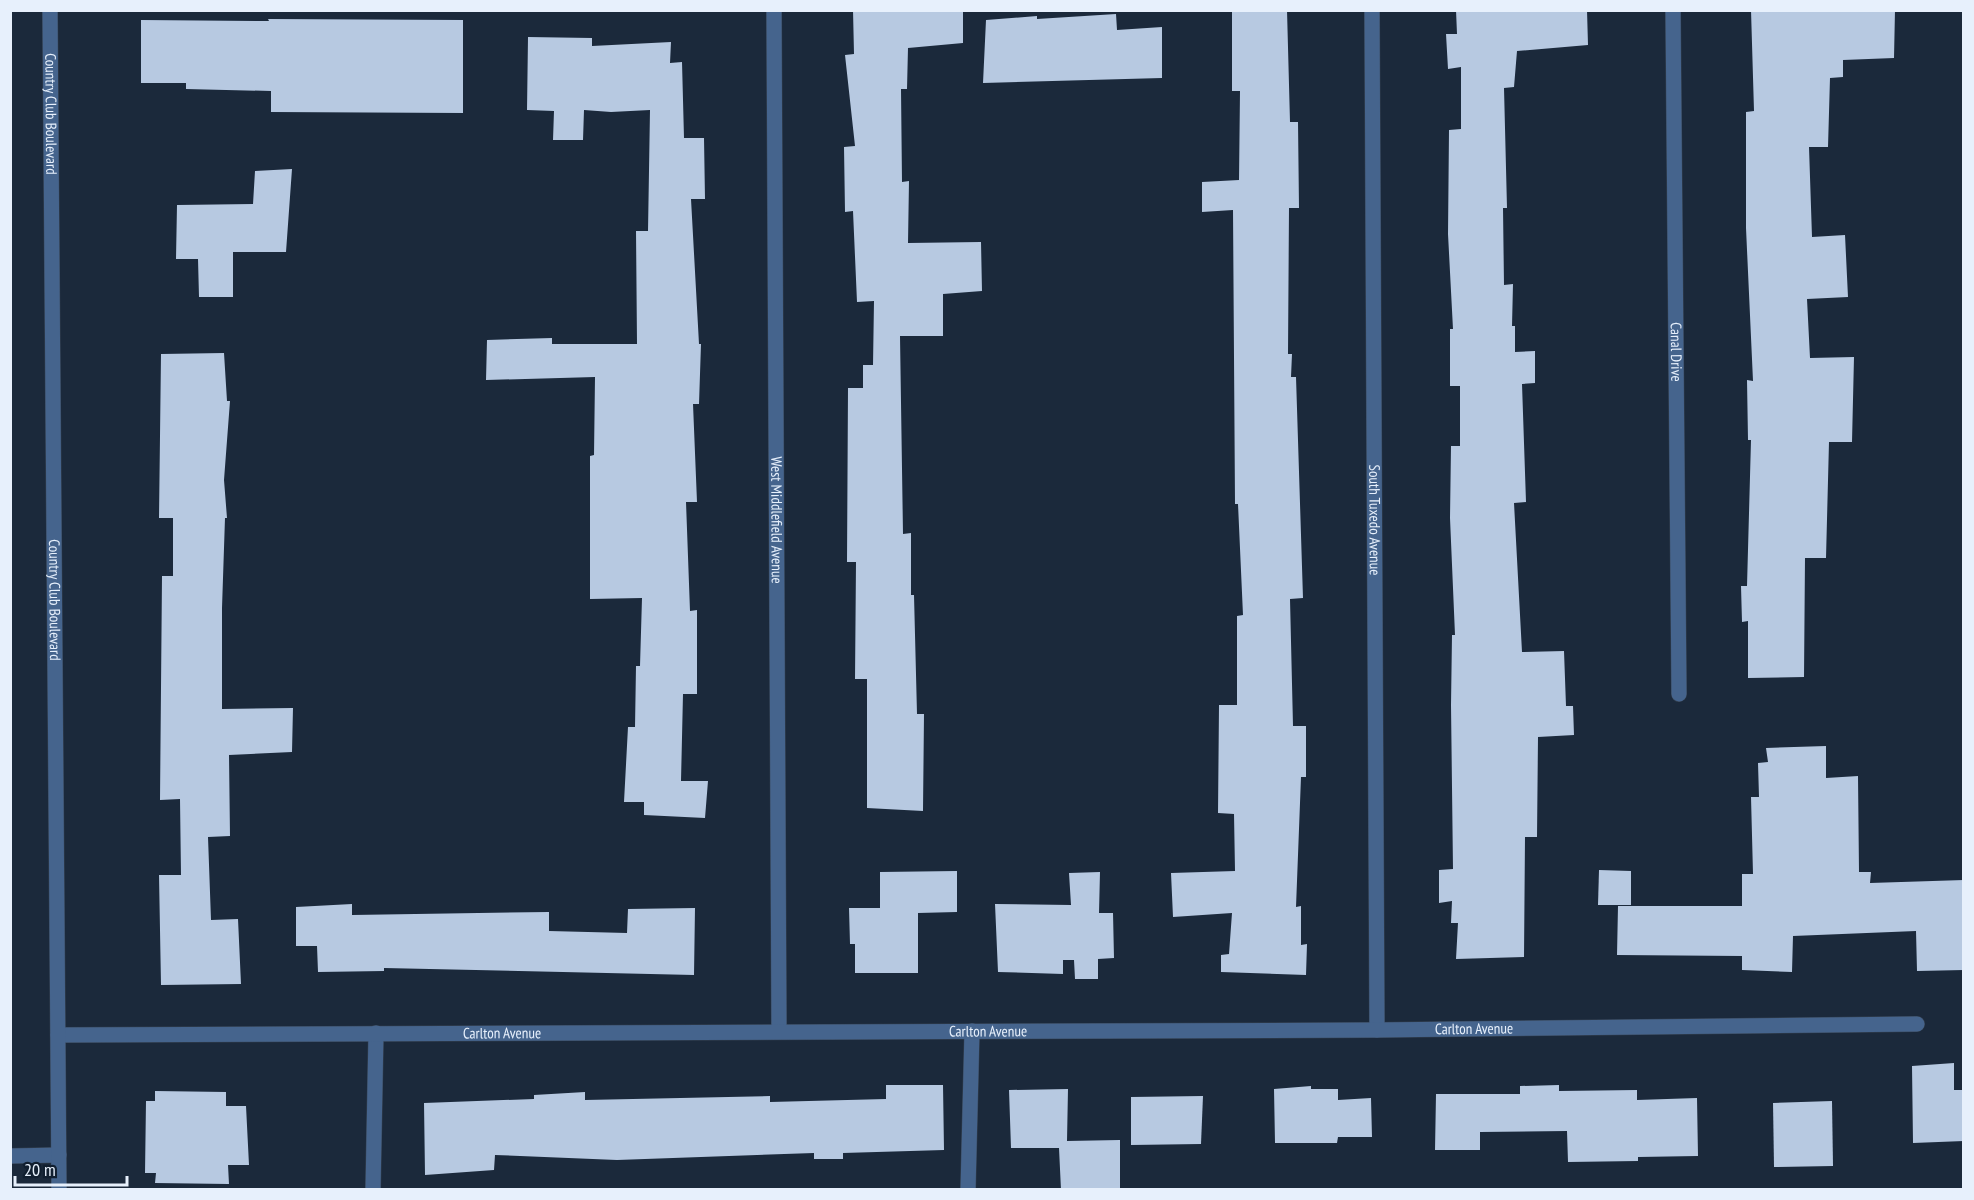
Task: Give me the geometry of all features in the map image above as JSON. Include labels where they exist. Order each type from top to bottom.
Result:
[{"type":"street","name":"Country Club Boulevard","points":[[50,10],[59,1190]]},
{"type":"street","name":"West Middlefield Avenue","points":[[774,10],[779,1031]]},
{"type":"street","name":"South Tuxedo Avenue","points":[[1372,10],[1377,1030]]},
{"type":"street","name":"Canal Drive","points":[[1673,10],[1679,694]]},
{"type":"street","name":"Carlton Avenue","points":[[58,1035],[1377,1030],[1917,1024]]},
{"type":"street","points":[[968,1190],[972,1031]]},
{"type":"street","points":[[373,1190],[376,1033]]},
{"type":"street","points":[[10,1156],[59,1155]]},
{"type":"building","points":[[853,10],[963,10],[963,43],[908,48],[907,89],[901,89],[902,182],[909,181],[908,243],[981,242],[982,291],[943,294],[943,336],[900,336],[903,534],[911,533],[911,595],[914,595],[917,714],[924,714],[923,811],[867,808],[867,679],[855,679],[856,562],[847,562],[848,388],[863,388],[863,365],[873,365],[874,301],[857,302],[853,211],[845,212],[844,147],[855,146],[845,55],[854,54]]},
{"type":"building","points":[[1232,10],[1287,10],[1290,122],[1298,122],[1299,208],[1289,208],[1288,354],[1292,354],[1291,377],[1296,377],[1303,598],[1290,599],[1293,726],[1306,726],[1306,777],[1301,777],[1296,907],[1301,906],[1301,945],[1307,944],[1306,975],[1221,972],[1221,955],[1229,954],[1232,913],[1173,917],[1171,873],[1235,871],[1234,814],[1218,813],[1219,705],[1237,705],[1237,616],[1243,615],[1238,504],[1235,504],[1233,210],[1202,212],[1202,182],[1239,180],[1240,91],[1232,91]]},
{"type":"building","points":[[1456,10],[1587,10],[1588,45],[1517,51],[1514,87],[1504,88],[1507,208],[1503,208],[1504,285],[1513,284],[1512,326],[1515,326],[1515,352],[1535,351],[1535,383],[1522,384],[1526,502],[1514,503],[1522,652],[1564,651],[1566,706],[1573,706],[1574,735],[1538,737],[1537,837],[1525,837],[1524,957],[1456,959],[1458,923],[1451,923],[1452,901],[1439,903],[1439,870],[1453,869],[1451,705],[1452,635],[1455,635],[1450,518],[1451,446],[1460,446],[1460,386],[1450,386],[1450,329],[1453,329],[1448,234],[1449,130],[1461,129],[1461,67],[1448,69],[1446,34],[1457,34]]},
{"type":"building","points":[[1751,10],[1895,10],[1894,58],[1843,60],[1843,77],[1830,78],[1828,147],[1809,147],[1812,237],[1845,235],[1848,297],[1807,299],[1810,358],[1854,357],[1852,442],[1829,442],[1826,558],[1805,558],[1804,677],[1748,678],[1748,621],[1742,622],[1741,586],[1747,586],[1751,440],[1748,440],[1747,380],[1753,381],[1746,228],[1746,112],[1754,111]]},
{"type":"building","points":[[1116,14],[1117,30],[1162,27],[1162,78],[983,83],[986,20]]},
{"type":"building","points":[[268,19],[463,20],[463,113],[271,112],[271,91],[186,89],[186,83],[141,83],[141,20],[269,21]]},
{"type":"building","points":[[528,37],[592,38],[592,46],[671,42],[670,63],[682,62],[684,138],[704,138],[705,199],[691,199],[699,344],[701,344],[699,404],[693,404],[697,502],[686,502],[690,611],[697,610],[697,694],[683,694],[681,781],[708,781],[705,818],[644,815],[644,802],[624,802],[628,727],[635,727],[636,666],[640,666],[642,598],[590,599],[590,456],[594,455],[595,377],[486,380],[487,340],[552,338],[552,344],[637,344],[636,231],[648,231],[650,110],[611,112],[584,110],[583,140],[553,140],[554,111],[527,110]]},
{"type":"building","points":[[292,169],[286,252],[233,252],[233,297],[199,297],[198,259],[176,259],[177,205],[253,204],[255,171]]},
{"type":"building","points":[[224,353],[227,401],[230,401],[224,480],[227,518],[225,518],[222,608],[222,709],[293,708],[292,752],[229,755],[230,836],[208,837],[211,920],[238,919],[241,984],[161,985],[159,875],[181,875],[180,799],[160,800],[162,576],[173,576],[173,518],[159,518],[161,354]]},
{"type":"building","points":[[1826,746],[1826,778],[1858,776],[1859,872],[1871,872],[1870,883],[1964,880],[1964,970],[1917,971],[1916,931],[1793,936],[1792,972],[1742,970],[1742,956],[1617,955],[1618,906],[1742,906],[1742,874],[1753,874],[1751,797],[1759,797],[1758,763],[1768,762],[1766,748]]},
{"type":"building","points":[[1599,870],[1631,871],[1631,905],[1598,905]]},
{"type":"building","points":[[957,871],[957,912],[918,913],[918,973],[855,973],[855,944],[850,944],[849,908],[880,908],[880,872]]},
{"type":"building","points":[[1100,872],[1099,913],[1113,913],[1114,958],[1098,959],[1098,979],[1075,979],[1074,960],[1063,960],[1063,974],[998,972],[995,904],[1071,905],[1069,873]]},
{"type":"building","points":[[352,904],[352,915],[549,912],[549,931],[627,933],[628,909],[695,908],[694,975],[384,968],[384,971],[318,972],[317,946],[296,946],[296,907]]},
{"type":"building","points":[[1954,1063],[1954,1090],[1964,1090],[1964,1141],[1913,1143],[1912,1066]]},
{"type":"building","points":[[886,1085],[943,1085],[944,1150],[843,1153],[843,1159],[814,1159],[814,1153],[617,1160],[495,1155],[494,1170],[425,1175],[424,1103],[534,1099],[534,1095],[585,1092],[585,1100],[770,1096],[770,1102],[886,1099]]},
{"type":"building","points":[[1559,1085],[1559,1091],[1637,1090],[1637,1100],[1697,1098],[1698,1156],[1638,1157],[1638,1161],[1568,1162],[1567,1131],[1480,1132],[1480,1150],[1435,1150],[1436,1094],[1520,1094],[1520,1086]]},
{"type":"building","points":[[1311,1086],[1311,1089],[1338,1089],[1338,1100],[1371,1098],[1372,1137],[1338,1137],[1337,1143],[1275,1143],[1274,1089]]},
{"type":"building","points":[[1068,1089],[1067,1141],[1120,1140],[1120,1189],[1061,1190],[1059,1148],[1011,1148],[1009,1090]]},
{"type":"building","points":[[155,1091],[226,1092],[226,1106],[246,1106],[249,1165],[228,1165],[229,1184],[155,1183],[156,1173],[145,1173],[146,1101],[155,1101]]},
{"type":"building","points":[[1203,1096],[1201,1144],[1131,1145],[1131,1097]]},
{"type":"building","points":[[1832,1101],[1833,1166],[1774,1167],[1773,1103]]}]
